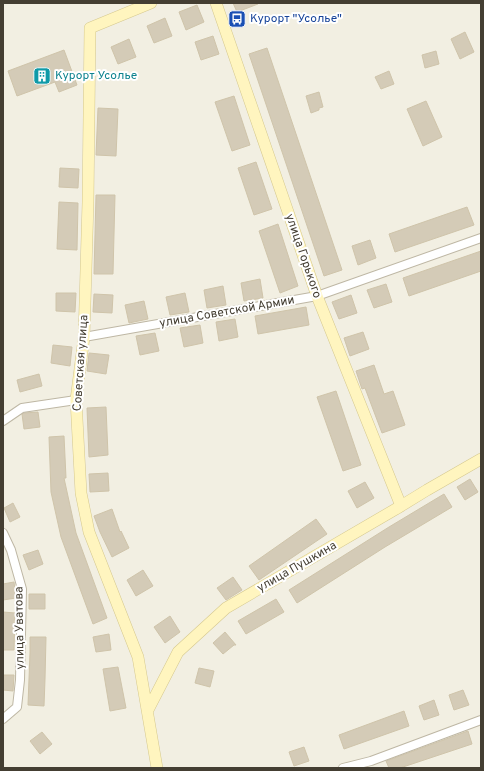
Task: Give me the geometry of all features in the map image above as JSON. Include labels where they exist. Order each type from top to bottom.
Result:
[{"type":"street","name":"Советская улица","points":[[151,3],[90,28],[88,202],[84,337],[76,400],[81,493],[89,532],[138,656],[157,768]]},
{"type":"street","name":"улица Горького","points":[[216,3],[317,296],[401,506]]},
{"type":"street","name":"улица Советской Армии","points":[[84,337],[317,296],[481,238]]},
{"type":"street","points":[[3,421],[22,408],[76,400]]},
{"type":"street","name":"улица Пушкина","points":[[148,710],[178,652],[226,608],[481,458]]},
{"type":"street","name":"улица Уватова","points":[[3,533],[12,550],[22,589],[20,680],[17,707],[3,719]]},
{"type":"street","points":[[343,768],[371,761],[481,720]]},
{"type":"building","points":[[233,3],[258,3],[258,4],[237,12]]},
{"type":"building","points":[[197,5],[204,22],[186,30],[179,12]]},
{"type":"building","points":[[165,18],[172,36],[154,43],[147,26]]},
{"type":"building","points":[[465,32],[474,52],[460,59],[451,39]]},
{"type":"building","points":[[213,36],[219,54],[201,60],[195,42]]},
{"type":"building","points":[[129,39],[136,57],[118,64],[111,47]]},
{"type":"building","points":[[267,48],[342,270],[324,276],[249,54]]},
{"type":"building","name":"Курорт Усолье","points":[[64,50],[77,85],[59,92],[55,82],[17,96],[8,71]]},
{"type":"building","points":[[436,51],[439,64],[425,68],[422,55]]},
{"type":"building","points":[[389,71],[394,84],[381,89],[375,77]]},
{"type":"building","points":[[319,92],[323,107],[311,113],[306,96]]},
{"type":"building","points":[[234,96],[250,145],[232,151],[215,102]]},
{"type":"building","points":[[426,101],[442,137],[423,146],[407,109]]},
{"type":"building","points":[[98,108],[118,109],[116,156],[96,155]]},
{"type":"building","points":[[256,162],[272,209],[254,215],[238,168]]},
{"type":"building","points":[[60,168],[79,169],[78,188],[59,187]]},
{"type":"building","points":[[96,195],[115,195],[113,274],[94,274]]},
{"type":"building","points":[[59,202],[78,203],[77,250],[57,249]]},
{"type":"building","points":[[467,207],[474,225],[395,252],[389,234]]},
{"type":"building","points":[[278,224],[298,286],[280,293],[259,231]]},
{"type":"building","points":[[370,240],[376,258],[358,265],[352,246]]},
{"type":"building","points":[[481,251],[481,271],[409,296],[403,278]]},
{"type":"building","points":[[260,279],[263,298],[244,301],[241,283]]},
{"type":"building","points":[[386,284],[392,302],[374,308],[367,290]]},
{"type":"building","points":[[223,286],[226,305],[207,308],[204,290]]},
{"type":"building","points":[[56,293],[76,293],[75,312],[56,311]]},
{"type":"building","points":[[185,293],[189,312],[170,315],[166,297]]},
{"type":"building","points":[[94,294],[113,295],[112,313],[93,312]]},
{"type":"building","points":[[351,295],[357,313],[339,319],[332,302]]},
{"type":"building","points":[[144,301],[148,319],[129,323],[125,305]]},
{"type":"building","points":[[306,307],[309,325],[258,334],[255,316]]},
{"type":"building","points":[[235,319],[238,337],[219,341],[216,322]]},
{"type":"building","points":[[200,325],[203,343],[184,347],[180,328]]},
{"type":"building","points":[[363,332],[369,349],[350,356],[344,338]]},
{"type":"building","points":[[155,333],[159,351],[140,355],[136,336]]},
{"type":"building","points":[[53,345],[72,347],[70,366],[51,363]]},
{"type":"building","points":[[89,353],[109,355],[106,374],[87,371]]},
{"type":"building","points":[[374,365],[384,394],[393,391],[405,425],[382,433],[365,388],[362,389],[356,371]]},
{"type":"building","points":[[39,374],[42,386],[20,392],[17,380]]},
{"type":"building","points":[[336,391],[361,465],[343,471],[317,397]]},
{"type":"building","points":[[106,407],[108,455],[89,457],[87,408]]},
{"type":"building","points":[[38,412],[40,427],[24,429],[22,414]]},
{"type":"building","points":[[64,436],[66,478],[64,478],[76,533],[107,618],[93,624],[61,537],[51,492],[49,437]]},
{"type":"building","points":[[108,473],[109,491],[90,492],[89,474]]},
{"type":"building","points":[[470,479],[478,492],[465,500],[457,487]]},
{"type":"building","points":[[365,482],[374,498],[357,508],[348,491]]},
{"type":"building","points":[[444,494],[452,507],[385,547],[297,603],[289,590]]},
{"type":"building","points":[[13,503],[20,517],[10,522],[4,508]]},
{"type":"building","points":[[112,509],[120,532],[121,531],[129,548],[112,557],[94,516]]},
{"type":"building","points":[[316,519],[327,534],[259,580],[249,566]]},
{"type":"building","points":[[38,550],[43,564],[29,570],[23,555]]},
{"type":"building","points":[[143,570],[153,586],[136,596],[127,580]]},
{"type":"building","points":[[233,577],[242,590],[226,600],[217,588]]},
{"type":"building","points":[[14,582],[16,598],[3,600],[3,584]]},
{"type":"building","points":[[29,594],[45,594],[45,609],[29,609]]},
{"type":"building","points":[[276,599],[284,612],[246,634],[238,621]]},
{"type":"building","points":[[3,612],[15,613],[14,650],[3,650]]},
{"type":"building","points":[[170,616],[180,632],[165,643],[154,627]]},
{"type":"building","points":[[225,632],[236,645],[223,654],[213,643]]},
{"type":"building","points":[[109,634],[111,650],[96,652],[93,637]]},
{"type":"building","points":[[30,637],[46,637],[44,706],[28,705]]},
{"type":"building","points":[[118,667],[126,708],[110,711],[103,669]]},
{"type":"building","points":[[199,668],[214,671],[210,687],[195,683]]},
{"type":"building","points":[[3,675],[14,675],[13,691],[3,690]]},
{"type":"building","points":[[463,690],[469,705],[454,710],[449,695]]},
{"type":"building","points":[[434,700],[439,715],[424,720],[419,706]]},
{"type":"building","points":[[404,711],[409,726],[344,749],[339,735]]},
{"type":"building","points":[[468,731],[472,744],[400,768],[389,768],[386,761]]},
{"type":"building","points":[[42,732],[52,744],[40,754],[30,741]]},
{"type":"building","points":[[304,747],[309,761],[294,766],[289,752]]},
{"type":"place","name":"Курорт \"Усолье\"","points":[[237,19]]},
{"type":"place","name":"Курорт Усолье","points":[[42,76]]}]
